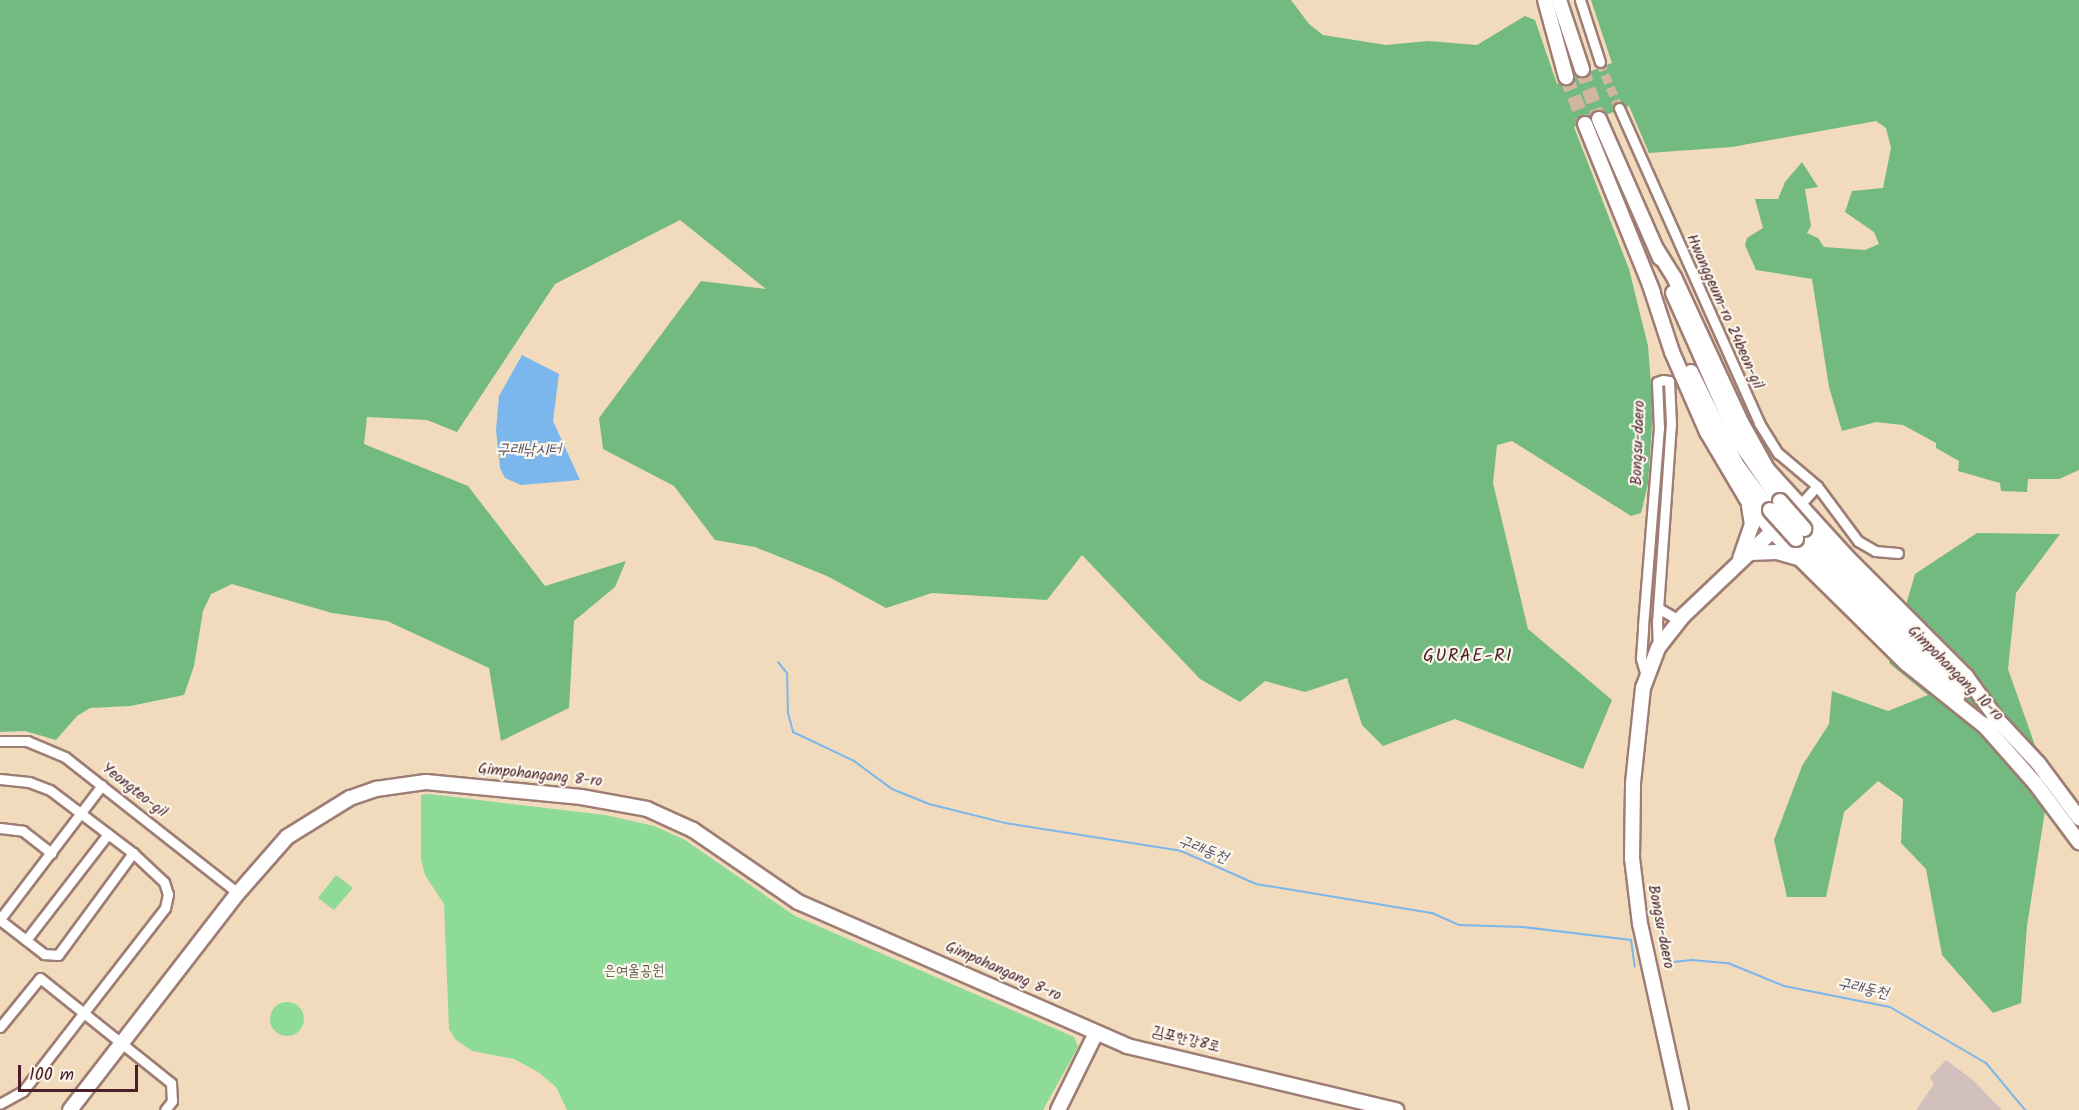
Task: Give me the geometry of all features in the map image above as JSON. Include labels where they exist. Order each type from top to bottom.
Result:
[{"type":"street","points":[[1545,0],[1566,76]]},
{"type":"street","points":[[1560,0],[1582,69]]},
{"type":"street","points":[[1580,0],[1600,62]]},
{"type":"street","name":"Hwanggeum-ro 24beon-gil","points":[[1619,108],[1759,423],[1778,453],[1817,486],[1858,541],[1875,551],[1898,553]]},
{"type":"street","points":[[1599,119],[1725,412],[1775,506]]},
{"type":"street","points":[[1584,124],[1650,285],[1722,438],[1775,506]]},
{"type":"street","points":[[1657,250],[1696,321],[1741,422],[1767,469],[1799,506],[1966,676],[1993,726]]},
{"type":"street","points":[[1650,285],[1672,352],[1707,432],[1746,498],[1772,531],[1907,664],[1993,726]]},
{"type":"street","name":"Bongsu-daero","points":[[1646,676],[1641,658],[1658,438],[1657,382],[1663,380],[1669,381],[1671,423],[1658,608],[1658,648]]},
{"type":"street","points":[[1799,506],[1817,486]]},
{"type":"street","points":[[1738,565],[1752,525],[1746,498]]},
{"type":"street","name":"Gimpohangang 10-ro","points":[[1775,506],[1800,534],[1993,726],[2038,763],[2079,818]]},
{"type":"street","name":"Bongsu-daero","points":[[1681,1110],[1640,924],[1632,858],[1633,783],[1646,676],[1658,648],[1679,620],[1799,506]]},
{"type":"street","points":[[1750,553],[1777,552],[1800,559]]},
{"type":"street","points":[[1658,608],[1679,620]]},
{"type":"street","points":[[1643,626],[1658,648]]},
{"type":"street","name":"Gimpohangang 10-ro","points":[[1993,726],[2079,842]]},
{"type":"street","name":"Yeongteo-gil","points":[[0,741],[41,745],[65,757],[238,893]]},
{"type":"street","points":[[0,779],[40,785],[81,813],[134,853],[164,882],[168,902],[18,1097],[0,1104]]},
{"type":"street","name":"Gimpohangang 8-ro","points":[[70,1110],[238,893],[287,837],[325,810],[376,789],[449,783],[606,800],[670,819],[693,830],[798,902],[1127,1046],[1396,1110]]},
{"type":"street","points":[[102,785],[0,919],[48,956],[58,955],[134,853]]},
{"type":"street","points":[[0,828],[23,831],[51,853]]},
{"type":"street","points":[[26,940],[108,834]]},
{"type":"street","points":[[0,1027],[40,978],[171,1083],[172,1101],[165,1110]]},
{"type":"street","points":[[1058,1110],[1096,1033]]},
{"type":"shaded area","points":[[1946,1060],[1973,1080],[2002,1110],[1916,1110],[1934,1084],[1930,1077]]},
{"type":"green space","points":[[0,0],[1291,0],[1309,24],[1323,35],[1386,45],[1428,41],[1477,45],[1525,16],[1535,20],[1557,84],[1612,63],[1591,0],[2079,0],[2079,470],[2059,479],[2028,479],[2027,492],[2001,491],[2000,483],[1958,471],[1959,461],[1936,448],[1936,443],[1903,425],[1876,422],[1842,431],[1829,387],[1812,279],[1756,270],[1745,245],[1747,238],[1763,228],[1755,199],[1778,199],[1785,182],[1802,162],[1818,187],[1805,189],[1811,226],[1807,233],[1818,238],[1824,247],[1865,250],[1879,244],[1874,232],[1845,212],[1852,191],[1883,188],[1891,148],[1886,128],[1876,121],[1732,147],[1649,153],[1629,106],[1574,127],[1629,269],[1648,346],[1653,410],[1648,484],[1641,513],[1631,516],[1512,441],[1497,445],[1493,483],[1528,629],[1612,700],[1583,769],[1455,719],[1383,746],[1362,725],[1347,678],[1305,692],[1265,681],[1240,702],[1200,679],[1082,555],[1047,600],[932,593],[886,608],[827,576],[755,547],[715,540],[674,486],[603,449],[599,418],[701,281],[766,289],[680,220],[555,284],[457,432],[427,420],[367,417],[364,444],[468,486],[545,586],[626,561],[615,587],[574,621],[569,708],[501,741],[489,668],[387,621],[332,613],[232,584],[211,594],[203,611],[194,666],[184,695],[130,706],[90,708],[77,716],[56,740],[25,731],[0,732]]},
{"type":"green space","points":[[1977,533],[2060,534],[2016,593],[2008,669],[2049,785],[2027,926],[2021,1003],[1993,1013],[1942,955],[1926,869],[1901,843],[1903,799],[1878,781],[1844,812],[1826,897],[1787,897],[1774,840],[1802,766],[1829,724],[1832,691],[1888,711],[1928,695],[1889,663],[1915,574]]},
{"type":"green space","name":"은여울공원","points":[[429,794],[605,815],[654,826],[685,840],[795,916],[1074,1037],[1078,1047],[1043,1110],[567,1110],[556,1087],[538,1072],[514,1059],[472,1051],[455,1039],[449,1029],[444,904],[425,875],[421,859],[421,795]]},
{"type":"green space","points":[[336,875],[353,888],[334,910],[318,898]]},
{"type":"green space","points":[[287,1002],[299,1007],[304,1019],[299,1031],[287,1036],[275,1031],[270,1019],[275,1007]]},
{"type":"water","name":"구래낚시터","points":[[522,355],[559,374],[553,421],[580,480],[521,485],[505,478],[500,468],[496,430],[499,396]]},
{"type":"waterway","name":"구래동천","points":[[778,662],[787,673],[788,713],[793,732],[854,761],[892,789],[929,804],[1005,823],[1181,851],[1256,884],[1432,913],[1459,925],[1523,927],[1631,940],[1635,967]]},
{"type":"waterway","name":"구래동천","points":[[1664,963],[1692,960],[1728,963],[1784,986],[1890,1007],[1986,1063],[2025,1110]]},
{"type":"tunnel","points":[[1600,62],[1619,108]]},
{"type":"tunnel","points":[[1582,69],[1599,119]]},
{"type":"tunnel","points":[[1566,77],[1585,124]]},
{"type":"district","name":"GURAE-RI","points":[[1468,657]]}]
